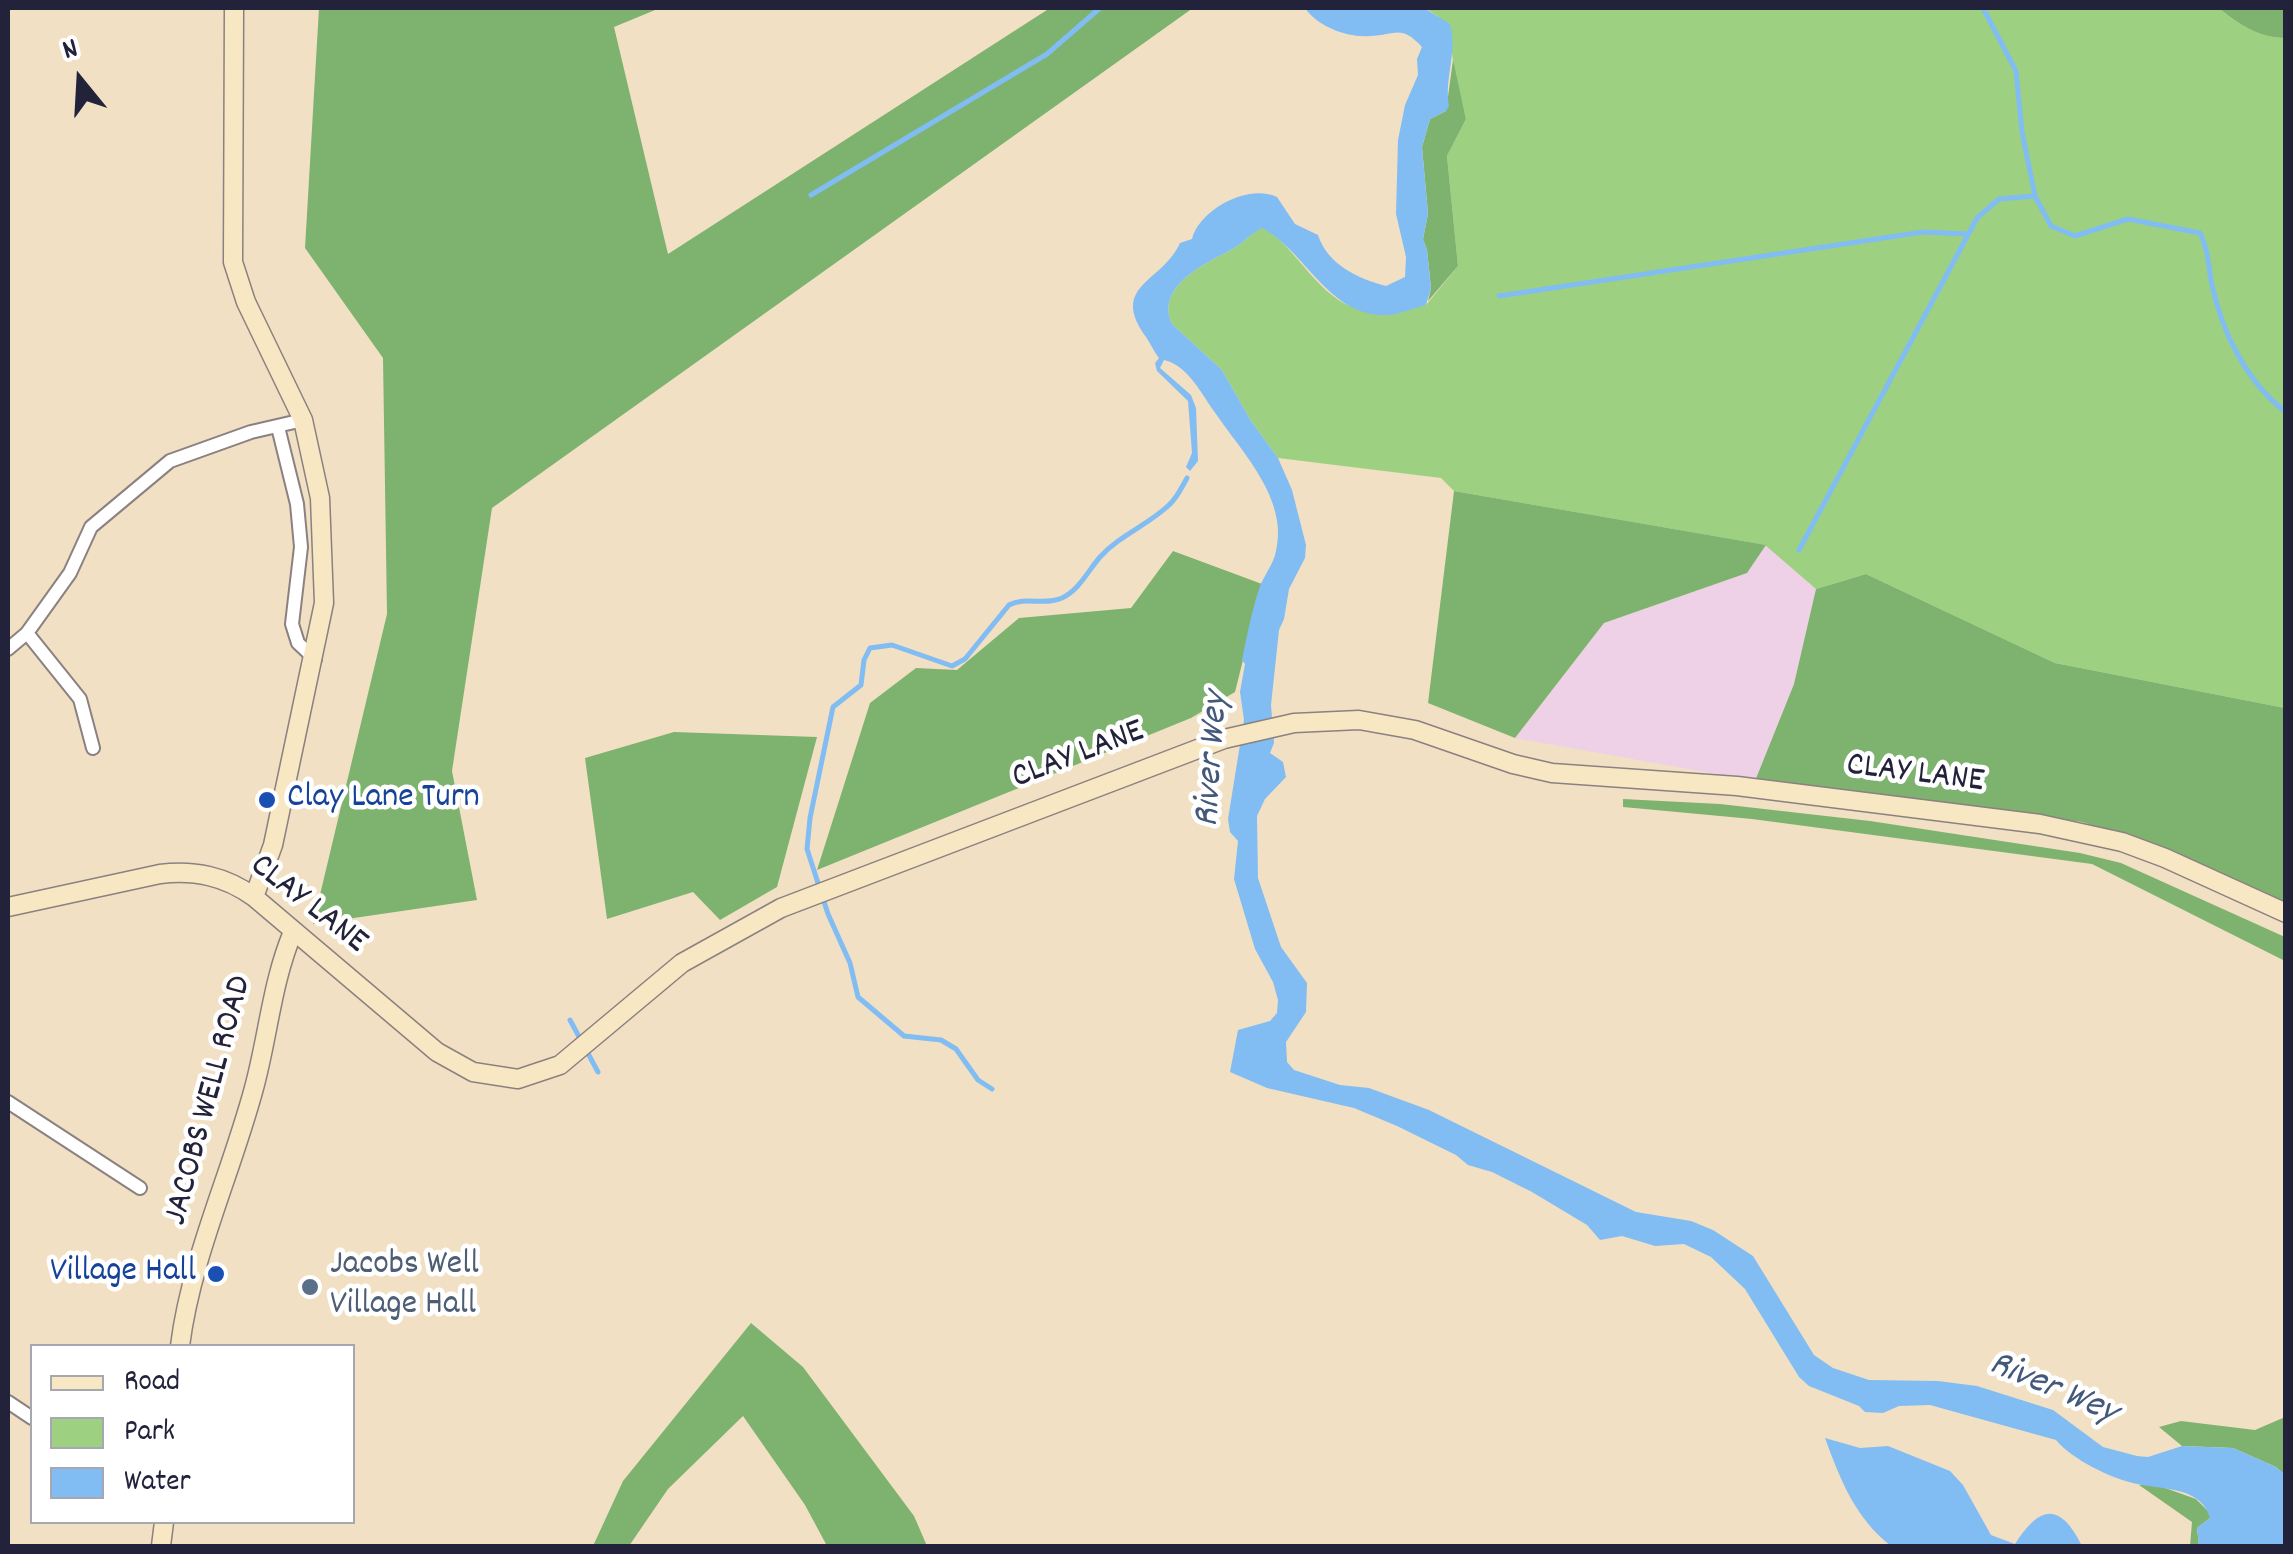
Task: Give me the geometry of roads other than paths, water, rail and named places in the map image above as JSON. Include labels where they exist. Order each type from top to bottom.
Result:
[{"type":"street","points":[[234,8],[233,262],[246,302],[303,420],[320,498],[324,603],[269,863],[254,897]]},
{"type":"street","points":[[8,649],[27,633],[70,573],[91,526],[170,461],[251,432],[303,420]]},
{"type":"street","points":[[278,427],[297,504],[301,547],[292,624],[298,642],[314,659]]},
{"type":"street","points":[[27,633],[80,698],[92,748]]},
{"type":"street","name":"CLAY LANE","points":[[8,907],[160,874],[184,872],[222,879],[254,897],[437,1052],[482,1075],[518,1079],[560,1065],[682,963],[822,890],[1170,758],[1280,726],[1338,719],[1415,730],[1513,764],[1552,773],[1737,786],[2092,833],[2165,858],[2286,913]]},
{"type":"street","name":"JACOBS WELL ROAD","points":[[180,1344],[190,1295],[254,1091],[283,957],[293,932]]},
{"type":"street","points":[[8,1102],[140,1188]]},
{"type":"street","points":[[8,1402],[30,1417]]},
{"type":"water","points":[[1305,8],[1424,8],[1450,24],[1453,45],[1449,106],[1430,119],[1422,147],[1428,214],[1423,239],[1431,288],[1426,305],[1388,315],[1350,306],[1319,281],[1278,238],[1262,228],[1195,270],[1170,299],[1172,324],[1222,370],[1278,458],[1292,490],[1306,545],[1279,630],[1271,705],[1274,743],[1270,753],[1283,762],[1286,777],[1265,799],[1257,816],[1258,878],[1281,947],[1307,983],[1306,1012],[1286,1042],[1287,1062],[1294,1070],[1340,1085],[1369,1088],[1429,1110],[1636,1212],[1691,1221],[1713,1230],[1753,1256],[1814,1355],[1833,1368],[1869,1380],[1977,1386],[2053,1410],[2103,1447],[2137,1456],[2148,1457],[2182,1446],[2233,1448],[2276,1467],[2285,1475],[2285,1546],[2199,1546],[2197,1528],[2210,1518],[2198,1500],[2180,1491],[2137,1484],[2104,1473],[2056,1440],[1930,1405],[1865,1412],[1809,1386],[1799,1377],[1745,1289],[1711,1257],[1684,1244],[1655,1246],[1622,1236],[1600,1240],[1587,1225],[1532,1192],[1468,1165],[1397,1126],[1354,1108],[1267,1088],[1230,1072],[1238,1030],[1270,1021],[1277,1013],[1273,982],[1255,949],[1234,879],[1238,841],[1230,832],[1228,819],[1244,720],[1240,692],[1245,664],[1242,660],[1257,595],[1275,555],[1276,513],[1261,478],[1194,382],[1180,368],[1164,360],[1160,368],[1191,395],[1196,408],[1198,461],[1190,471],[1186,467],[1192,453],[1188,401],[1157,371],[1155,363],[1159,358],[1136,320],[1133,306],[1142,286],[1180,243],[1192,239],[1204,218],[1226,202],[1252,194],[1277,197],[1295,224],[1318,235],[1336,262],[1354,274],[1386,286],[1405,277],[1406,257],[1396,214],[1398,140],[1405,105],[1418,75],[1417,59],[1422,47],[1409,35],[1398,32],[1361,36],[1342,33],[1317,20]]},
{"type":"water","points":[[1825,1438],[1860,1448],[1888,1446],[1950,1471],[1963,1485],[1991,1535],[2015,1544],[2033,1522],[2050,1514],[2066,1522],[2082,1546],[1891,1546],[1858,1510]]},
{"type":"waterway","points":[[811,195],[1047,54],[1100,8]]},
{"type":"waterway","points":[[1983,8],[2016,71],[2022,132],[2035,196],[2051,226],[2075,236],[2128,219],[2200,233],[2216,303],[2238,355],[2259,387],[2286,412]]},
{"type":"waterway","points":[[1799,550],[1977,218],[1999,199],[2035,196]]},
{"type":"waterway","points":[[1499,296],[1923,232],[1967,234]]},
{"type":"waterway","points":[[992,1089],[978,1080],[956,1049],[941,1040],[904,1036],[858,997],[850,963],[828,914],[807,849],[833,707],[861,685],[870,648],[892,645],[952,666],[965,659],[1009,605],[1055,600],[1068,594],[1108,549],[1172,502],[1187,478]]},
{"type":"waterway","points":[[570,1020],[598,1072]]},
{"type":"place","name":"Clay Lane Turn","points":[[267,800]]},
{"type":"place","name":"Village Hall","points":[[216,1274]]},
{"type":"place","name":"Jacobs Well Village Hall","points":[[310,1287]]},
{"type":"water label","name":"River Wey","points":[[1215,760]]},
{"type":"water label","name":"River Wey","points":[[2052,1391]]}]
